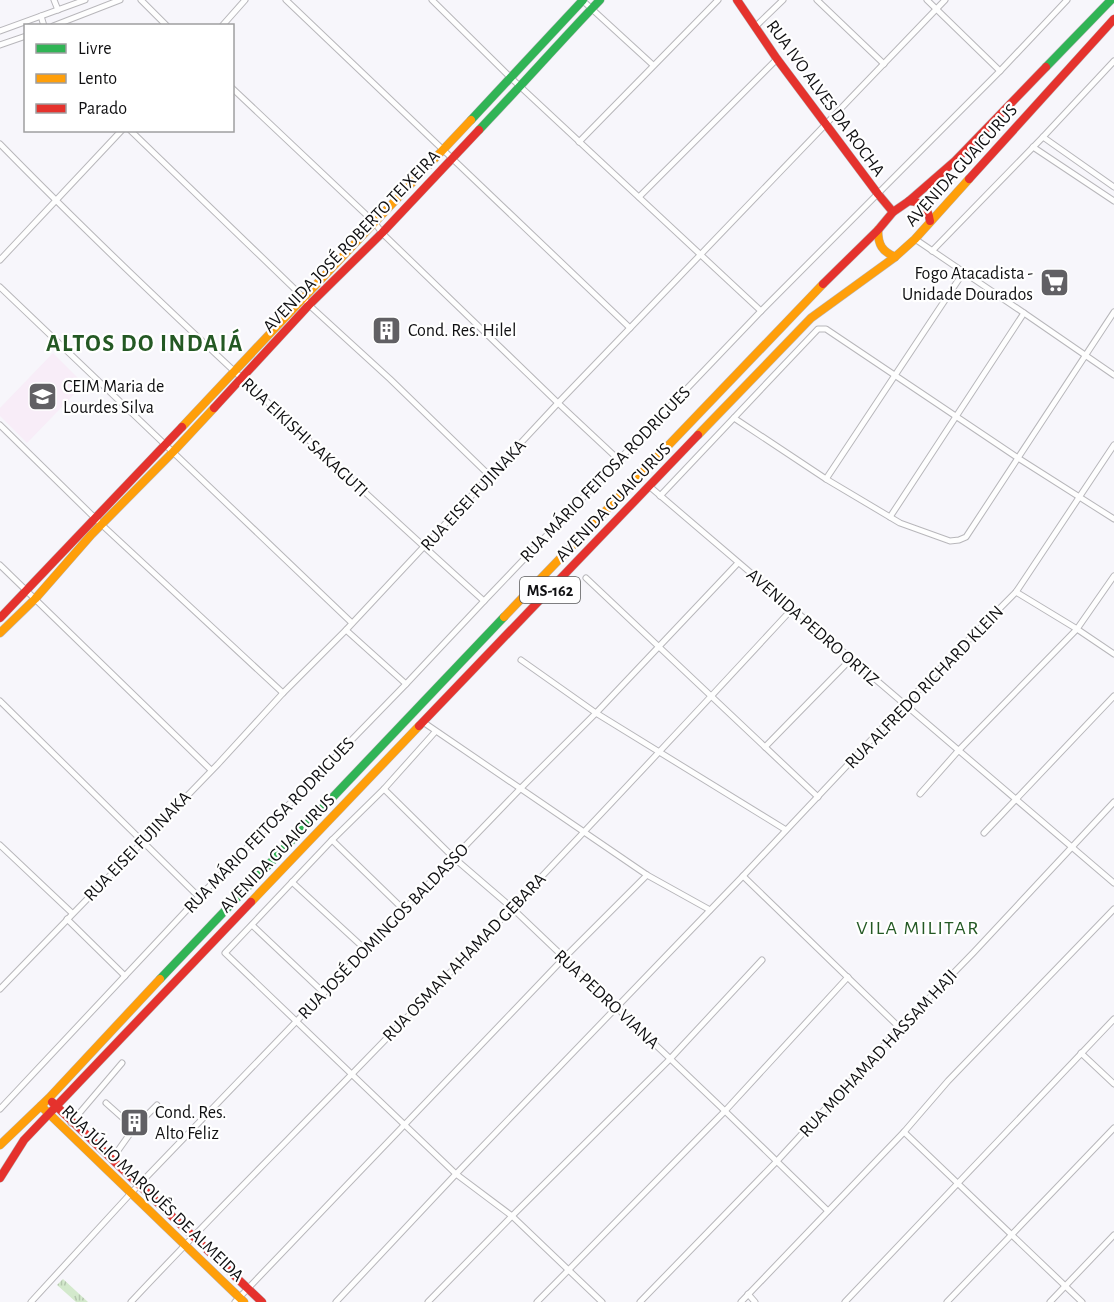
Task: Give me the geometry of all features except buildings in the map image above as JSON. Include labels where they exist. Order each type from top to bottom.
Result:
[{"type":"main road","name":"AVENIDA JOSÉ ROBERTO TEIXEIRA","points":[[0,633],[35,599],[91,535],[242,378],[375,223],[582,0]]},
{"type":"main road","name":"AVENIDA JOSÉ ROBERTO TEIXEIRA","points":[[0,618],[233,371],[382,233],[600,0]]},
{"type":"main road","name":"RUA IVO ALVES DA ROCHA","points":[[737,0],[777,59],[893,212]]},
{"type":"main road","name":"AVENIDA GUAICURUS","points":[[0,1145],[49,1098],[813,294],[878,230],[893,212],[955,161],[1111,0]]},
{"type":"main road","name":"AVENIDA GUAICURUS","points":[[0,1178],[24,1140],[49,1113],[649,486],[811,318],[895,257],[915,239],[1114,19]]},
{"type":"main road","points":[[909,201],[916,201],[926,206],[930,220]]},
{"type":"main road","points":[[878,230],[877,241],[882,250],[895,257]]},
{"type":"main road","name":"RUA JÚLIO MARQUÊS DE ALMEIDA","points":[[49,1098],[261,1302]]},
{"type":"main road","name":"RUA JÚLIO MARQUÊS DE ALMEIDA","points":[[41,1106],[132,1192],[239,1300]]},
{"type":"street","points":[[54,0],[58,10]]},
{"type":"street","points":[[0,31],[86,0]]},
{"type":"street","points":[[58,24],[120,0]]},
{"type":"street","points":[[141,0],[165,24]]},
{"type":"street","points":[[224,24],[245,0]]},
{"type":"street","points":[[286,0],[630,328]]},
{"type":"street","points":[[432,0],[511,78],[761,311]]},
{"type":"street","points":[[582,0],[653,65]]},
{"type":"street","points":[[579,141],[718,0]]},
{"type":"street","points":[[756,26],[783,0]]},
{"type":"street","points":[[817,0],[884,64]]},
{"type":"street","points":[[927,0],[1000,71]]},
{"type":"street","name":"RUA EISEI FUJINAKA","points":[[1,986],[346,630],[558,403],[945,0]]},
{"type":"street","name":"RUA MÁRIO FEITOSA RODRIGUES","points":[[0,1109],[199,897],[406,684],[761,311],[1000,71],[1066,0]]},
{"type":"street","points":[[41,16],[43,24]]},
{"type":"street","points":[[0,45],[24,37]]},
{"type":"street","points":[[639,196],[777,59]]},
{"type":"street","points":[[932,251],[1114,61]]},
{"type":"street","points":[[234,90],[619,460]]},
{"type":"street","points":[[0,260],[120,132]]},
{"type":"street","points":[[132,132],[490,476]]},
{"type":"street","points":[[1043,137],[1114,187]]},
{"type":"street","name":"RUA EIKISHI SAKAGUTI","points":[[0,144],[55,201],[233,371],[484,601]]},
{"type":"street","points":[[1033,147],[1114,201]]},
{"type":"street","points":[[915,239],[1114,375]]},
{"type":"street","points":[[826,479],[963,273]]},
{"type":"street","points":[[0,287],[352,623]]},
{"type":"street","points":[[890,517],[1024,312]]},
{"type":"street","points":[[734,418],[826,479],[900,523],[950,541],[959,540],[966,537],[1114,312]]},
{"type":"street","points":[[660,496],[818,329],[826,329],[1018,458],[1114,519]]},
{"type":"street","points":[[0,424],[102,525],[283,693]]},
{"type":"street","name":"RUA ALFREDO RICHARD KLEIN","points":[[616,1008],[904,705],[1016,592],[1114,445]]},
{"type":"street","name":"AVENIDA PEDRO ORTIZ","points":[[649,486],[1114,883]]},
{"type":"street","name":"RUA JOSÉ DOMINGOS BALDASSO","points":[[31,1302],[132,1192],[738,563]]},
{"type":"street","points":[[0,565],[211,770]]},
{"type":"street","points":[[921,794],[958,751],[1077,629],[1114,576]]},
{"type":"street","points":[[586,578],[818,796]]},
{"type":"street","points":[[1016,592],[1114,654]]},
{"type":"street","name":"RUA OSMAN AHAMAD GEBARA","points":[[131,1302],[192,1236],[584,833],[792,609]]},
{"type":"street","points":[[346,630],[406,684]]},
{"type":"street","points":[[765,747],[851,659]]},
{"type":"street","points":[[521,660],[596,712],[786,830]]},
{"type":"street","points":[[984,833],[1114,696]]},
{"type":"street","points":[[0,701],[199,897]]},
{"type":"street","points":[[423,722],[647,875],[710,910]]},
{"type":"street","points":[[435,732],[384,789],[332,840],[225,953],[456,1174],[512,1216],[602,1302]]},
{"type":"street","name":"RUA PEDRO VIANA","points":[[384,789],[828,1211]]},
{"type":"street","name":"RUA MOHAMAD HASSAM HAJI","points":[[640,1302],[777,1161],[1114,802]]},
{"type":"street","points":[[332,840],[404,910]]},
{"type":"street","points":[[0,845],[72,913]]},
{"type":"street","points":[[239,1300],[564,958],[647,875]]},
{"type":"street","points":[[743,876],[900,1028]]},
{"type":"street","points":[[292,882],[366,950]]},
{"type":"street","points":[[741,1302],[904,1132],[948,1081],[1114,909]]},
{"type":"street","points":[[67,919],[125,976]]},
{"type":"street","points":[[252,925],[324,993]]},
{"type":"street","points":[[428,1302],[670,1059],[762,960]]},
{"type":"street","points":[[537,1302],[725,1111],[848,977]]},
{"type":"street","points":[[336,1302],[616,1008]]},
{"type":"street","points":[[845,1302],[1114,1019]]},
{"type":"street","points":[[1082,1053],[1114,1084]]},
{"type":"street","points":[[65,1129],[122,1063]]},
{"type":"street","points":[[106,1102],[134,1128]]},
{"type":"street","points":[[112,1159],[134,1128],[156,1105]]},
{"type":"street","points":[[947,1302],[1114,1128]]},
{"type":"street","points":[[904,1132],[1082,1302]]},
{"type":"street","points":[[1050,1302],[1114,1235]]},
{"type":"street","points":[[748,1294],[755,1302]]},
{"type":"shaded area","name":"CEIM Maria de Lourdes Silva","points":[[53,353],[84,384],[27,443],[0,416],[0,408]]},
{"type":"green space","points":[[63,1279],[88,1302],[76,1302],[57,1285]]},
{"type":"traffic: fast","points":[[471,120],[583,0]]},
{"type":"traffic: fast","points":[[479,130],[600,0]]},
{"type":"traffic: fast","points":[[1046,67],[1111,0]]},
{"type":"traffic: fast","points":[[160,979],[504,617]]},
{"type":"traffic: slow","points":[[182,427],[471,120]]},
{"type":"traffic: slow","points":[[698,435],[811,318],[895,257],[915,239],[969,179]]},
{"type":"traffic: slow","points":[[878,230],[882,247],[895,257]]},
{"type":"traffic: slow","points":[[504,617],[823,284]]},
{"type":"traffic: slow","points":[[0,633],[35,599],[91,535],[214,408]]},
{"type":"traffic: slow","points":[[251,902],[419,726]]},
{"type":"traffic: slow","points":[[0,1145],[49,1098],[160,979]]},
{"type":"traffic: slow","points":[[41,1106],[244,1302]]},
{"type":"traffic: jam","points":[[737,0],[777,59],[893,212]]},
{"type":"traffic: jam","points":[[969,179],[1114,19]]},
{"type":"traffic: jam","points":[[823,284],[893,212],[955,161],[1046,67]]},
{"type":"traffic: jam","points":[[214,408],[309,305],[382,233],[479,130]]},
{"type":"traffic: jam","points":[[909,201],[924,206],[930,221]]},
{"type":"traffic: jam","points":[[0,618],[182,427]]},
{"type":"traffic: jam","points":[[419,726],[698,435]]},
{"type":"traffic: jam","points":[[0,1178],[24,1140],[251,902]]},
{"type":"traffic: jam","points":[[52,1102],[262,1302]]},
{"type":"place","name":"Fogo Atacadista - Unidade Dourados","points":[[1054,283]]},
{"type":"place","name":"Cond. Res. Hilel","points":[[387,330]]},
{"type":"place","name":"CEIM Maria de Lourdes Silva","points":[[42,396]]},
{"type":"place","name":"Cond. Res. Alto Feliz","points":[[134,1122]]},
{"type":"district","name":"ALTOS DO INDAIÁ","points":[[145,343]]},
{"type":"district","name":"VILA MILITAR","points":[[918,927]]}]
